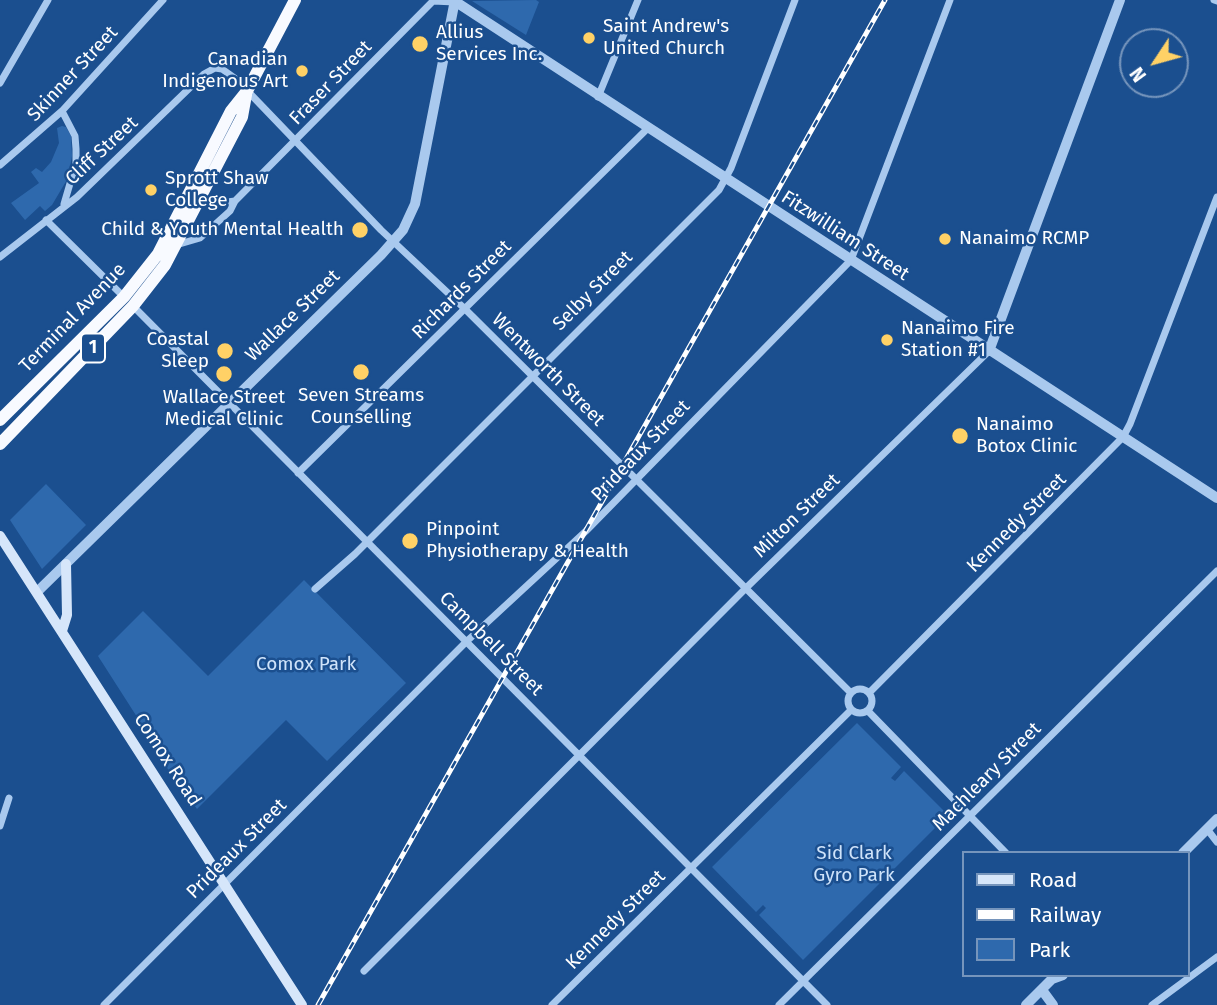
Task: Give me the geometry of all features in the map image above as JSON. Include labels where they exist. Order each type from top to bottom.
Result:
[{"type":"highway","name":"Terminal Avenue","points":[[0,444],[128,302],[158,254],[230,111],[247,90],[295,0]]},
{"type":"highway","name":"Terminal Avenue","points":[[0,420],[166,265],[242,117],[247,90]]},
{"type":"main road","name":"Comox Road","points":[[0,536],[302,1005]]},
{"type":"main road","points":[[62,631],[67,615],[66,564]]},
{"type":"street","points":[[0,83],[48,0]]},
{"type":"street","name":"Skinner Street","points":[[0,165],[62,111],[163,0]]},
{"type":"street","points":[[598,97],[638,0]]},
{"type":"street","name":"Selby Street","points":[[315,589],[366,542],[716,193],[725,179],[795,0]]},
{"type":"street","name":"Prideaux Street","points":[[104,1005],[466,642],[636,480],[850,261],[950,0]]},
{"type":"street","name":"Milton Street","points":[[364,971],[745,589],[989,351],[1121,0]]},
{"type":"street","name":"Fraser Street","points":[[176,245],[200,238],[230,211],[235,201],[433,1],[455,1]]},
{"type":"street","name":"Fitzwilliam Street","points":[[455,1],[598,97],[1217,498]]},
{"type":"street","name":"Wallace Street","points":[[37,592],[394,241],[408,221],[415,204],[455,1]]},
{"type":"street","name":"Cliff Street","points":[[0,257],[64,205],[78,197],[128,152],[204,74],[215,68],[222,69]]},
{"type":"street","name":"Wentworth Street","points":[[222,69],[247,90],[294,143],[851,693]]},
{"type":"street","points":[[62,111],[75,136],[76,149],[76,163],[64,205]]},
{"type":"street","name":"Richards Street","points":[[299,473],[648,129]]},
{"type":"street","points":[[201,197],[213,204],[235,201]]},
{"type":"street","name":"Kennedy Street","points":[[869,693],[1123,437],[1217,197]]},
{"type":"street","name":"Campbell Street","points":[[46,220],[827,1005]]},
{"type":"street","name":"Machleary Street","points":[[779,1005],[1217,571]]},
{"type":"street","points":[[859,689],[869,693],[872,701],[867,711],[859,713],[851,710],[848,704],[851,693],[859,689]]},
{"type":"street","name":"Kennedy Street","points":[[552,1005],[851,710]]},
{"type":"street","points":[[867,711],[1004,851]]},
{"type":"street","points":[[0,826],[9,798]]},
{"type":"street","points":[[1184,851],[1217,819]]},
{"type":"street","points":[[1208,829],[1217,842]]},
{"type":"street","points":[[1152,1005],[1217,957]]},
{"type":"street","points":[[1026,1005],[1053,977]]},
{"type":"street","points":[[1042,990],[1053,1005]]},
{"type":"green space","points":[[472,1],[539,2],[526,35]]},
{"type":"green space","points":[[66,127],[71,136],[72,156],[68,178],[52,205],[45,211],[40,206],[25,220],[11,203],[39,183],[31,172],[36,168],[42,172],[51,162],[59,143],[57,128]]},
{"type":"green space","points":[[46,484],[86,525],[42,569],[10,520]]},
{"type":"green space","name":"Comox Park","points":[[304,580],[406,683],[327,761],[286,720],[197,809],[160,758],[162,756],[98,656],[143,611],[208,676]]},
{"type":"green space","name":"Sid Clark Gyro Park","points":[[857,723],[901,767],[891,778],[895,781],[904,771],[948,815],[803,960],[759,915],[766,908],[763,905],[756,912],[712,867]]},
{"type":"railway","points":[[318,1005],[885,0]]},
{"type":"place","name":"Saint Andrew's United Church","points":[[589,38]]},
{"type":"place","name":"Allius Services Inc.","points":[[420,44]]},
{"type":"place","name":"Canadian Indigenous Art","points":[[302,71]]},
{"type":"place","name":"Sprott Shaw College","points":[[151,190]]},
{"type":"place","name":"Child & Youth Mental Health","points":[[360,230]]},
{"type":"place","name":"Nanaimo RCMP","points":[[945,239]]},
{"type":"place","name":"Nanaimo Fire Station #1","points":[[887,340]]},
{"type":"place","name":"Coastal Sleep","points":[[225,351]]},
{"type":"place","name":"Seven Streams Counselling","points":[[361,372]]},
{"type":"place","name":"Wallace Street Medical Clinic","points":[[224,374]]},
{"type":"place","name":"Nanaimo Botox Clinic","points":[[960,436]]},
{"type":"place","name":"Pinpoint Physiotherapy & Health","points":[[410,541]]}]
